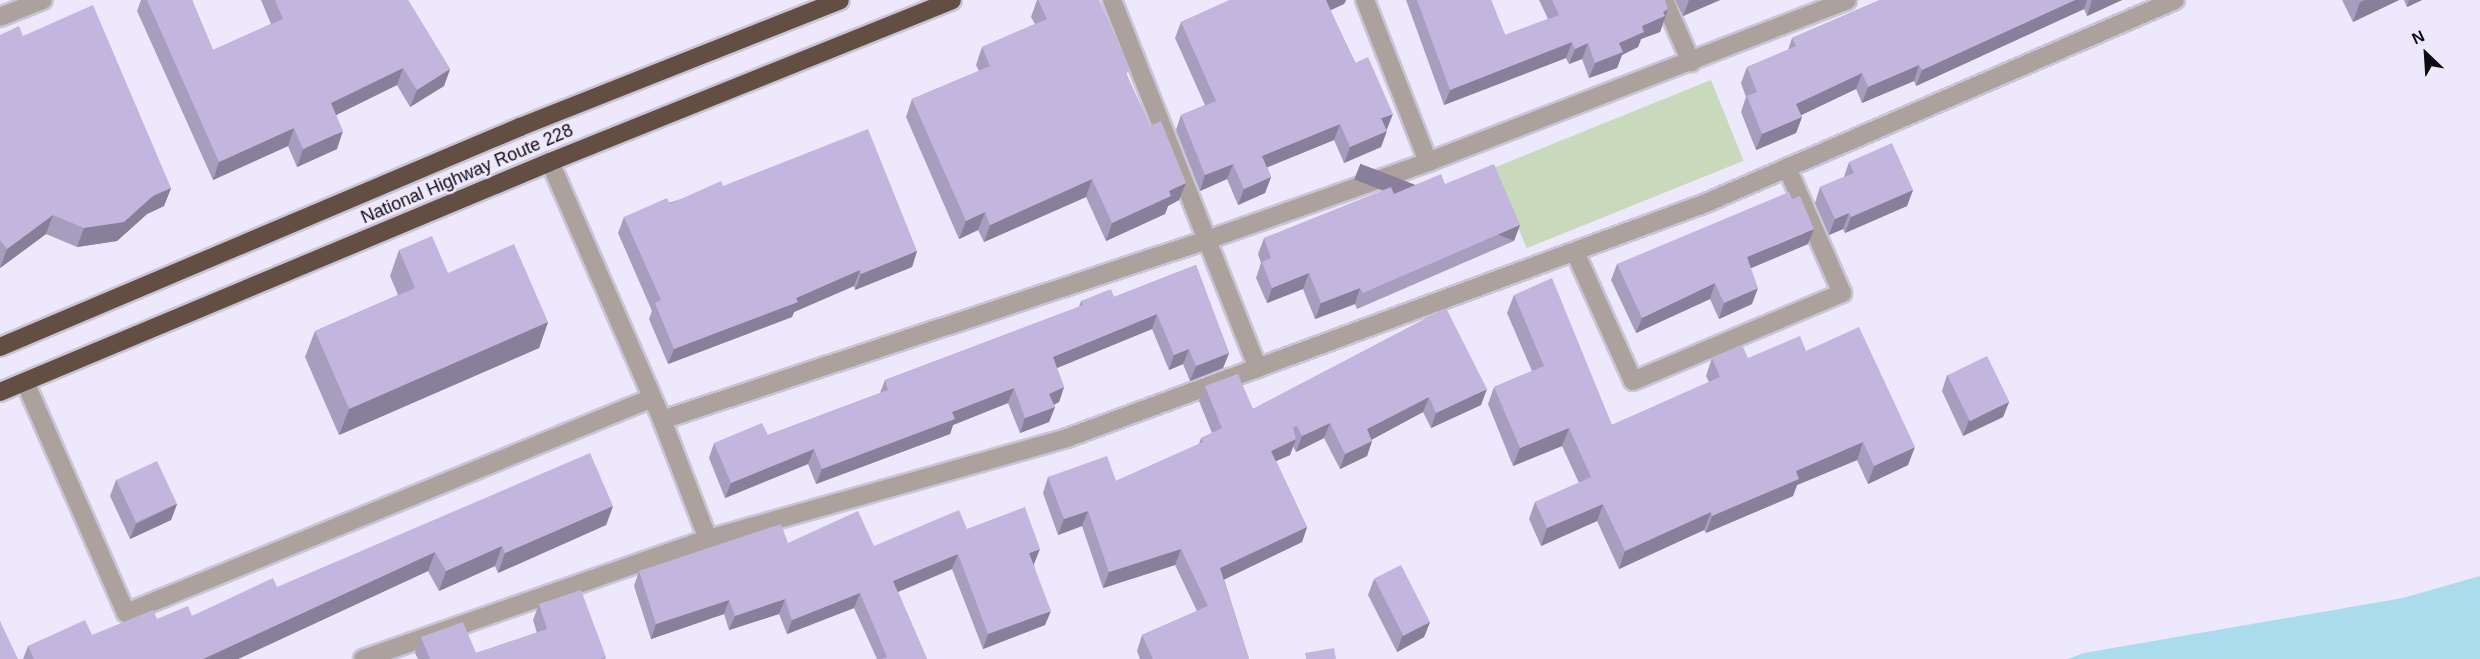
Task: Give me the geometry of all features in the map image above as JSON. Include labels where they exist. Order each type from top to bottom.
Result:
[{"type":"highway","name":"National Highway Route 228","points":[[0,347],[520,127],[840,0]]},
{"type":"highway","name":"National Highway Route 228","points":[[0,392],[550,162],[952,0]]},
{"type":"street","points":[[0,17],[43,0]]},
{"type":"street","points":[[1112,0],[1258,368]]},
{"type":"street","points":[[1365,0],[1428,162]]},
{"type":"street","points":[[1664,0],[1691,62]]},
{"type":"street","points":[[662,420],[1207,240],[1428,162],[1847,0]]},
{"type":"street","points":[[363,659],[708,539],[1067,438],[1575,252],[1787,168],[2175,0]]},
{"type":"street","points":[[550,162],[662,420],[708,539]]},
{"type":"street","points":[[1575,252],[1633,381],[1842,292],[1787,168]]},
{"type":"street","points":[[25,382],[126,613],[652,398]]},
{"type":"green space","points":[[1711,80],[1744,161],[1527,248],[1494,168]]},
{"type":"water","points":[[2480,576],[2480,659],[2068,659],[2084,653],[2403,598]]},
{"type":"building","points":[[147,0],[192,0],[213,50],[283,19],[275,0],[408,0],[450,69],[417,90],[403,68],[331,103],[343,131],[303,149],[294,128],[219,162]]},
{"type":"building","points":[[1038,0],[1099,0],[1131,71],[1126,73],[1150,126],[1161,121],[1186,183],[1169,191],[1171,196],[1112,223],[1092,179],[990,225],[985,212],[966,221],[912,99],[990,66],[982,47],[1047,19]]},
{"type":"building","points":[[1230,0],[1326,0],[1355,63],[1368,57],[1393,114],[1381,118],[1387,131],[1350,147],[1340,124],[1262,156],[1271,177],[1244,189],[1233,164],[1205,175],[1181,115],[1216,101],[1181,22]]},
{"type":"building","points":[[1417,0],[1491,0],[1505,35],[1559,15],[1552,0],[1665,0],[1668,9],[1663,12],[1665,16],[1642,26],[1644,32],[1619,43],[1623,52],[1595,63],[1588,43],[1575,49],[1572,42],[1450,90]]},
{"type":"building","points":[[1880,0],[2075,0],[1922,70],[1919,65],[1868,87],[1862,73],[1796,104],[1802,117],[1762,134],[1747,96],[1757,92],[1747,67],[1796,46],[1792,38]]},
{"type":"building","points":[[93,5],[171,188],[154,195],[124,222],[84,228],[53,215],[7,249],[0,240],[0,35],[19,26],[23,36]]},
{"type":"building","points":[[868,129],[917,251],[861,274],[860,270],[796,298],[798,302],[674,349],[655,303],[661,300],[624,217],[667,198],[670,204],[721,181],[723,186]]},
{"type":"building","points":[[1892,143],[1913,190],[1851,217],[1849,213],[1835,219],[1820,187],[1854,173],[1849,162]]},
{"type":"building","points":[[1494,164],[1520,225],[1363,293],[1360,288],[1321,303],[1309,273],[1272,288],[1262,262],[1271,258],[1264,238],[1391,187],[1394,194],[1441,174],[1445,184]]},
{"type":"building","points":[[1789,192],[1792,199],[1800,196],[1814,229],[1747,257],[1758,288],[1724,303],[1715,283],[1642,318],[1617,264]]},
{"type":"building","points":[[432,236],[448,273],[514,244],[548,322],[349,409],[315,331],[415,288],[399,250]]},
{"type":"building","points":[[1196,265],[1229,353],[1196,366],[1189,349],[1174,355],[1157,314],[1053,357],[1064,387],[1049,394],[1055,407],[1025,418],[1014,388],[952,412],[955,419],[822,469],[814,449],[731,483],[714,443],[762,423],[768,435],[888,390],[885,380],[1083,305],[1081,301],[1111,289],[1114,297]]},
{"type":"building","points":[[1552,278],[1612,425],[1720,377],[1712,358],[1742,345],[1748,358],[1800,336],[1806,351],[1859,327],[1915,447],[1874,466],[1863,442],[1796,471],[1799,479],[1712,516],[1711,512],[1625,551],[1603,504],[1547,528],[1535,502],[1591,477],[1569,428],[1520,448],[1494,387],[1544,366],[1514,295]]},
{"type":"building","points":[[1446,308],[1487,389],[1436,413],[1429,397],[1367,429],[1372,441],[1345,454],[1330,423],[1302,436],[1297,426],[1293,427],[1296,439],[1271,451],[1307,527],[1220,568],[1249,659],[1153,659],[1142,635],[1208,606],[1181,549],[1109,572],[1088,511],[1064,519],[1048,477],[1107,456],[1116,481],[1203,442],[1201,438],[1222,428],[1205,386],[1238,374],[1253,409]]},
{"type":"building","points":[[1987,356],[2009,402],[1970,421],[1947,375]]},
{"type":"building","points":[[590,453],[613,506],[505,553],[502,546],[446,571],[435,552],[203,659],[34,659],[28,646],[85,620],[92,635],[153,610],[157,619],[188,606],[192,616],[273,578],[277,587]]},
{"type":"building","points":[[157,461],[177,504],[136,523],[116,480]]},
{"type":"building","points":[[1025,507],[1040,549],[1029,553],[1051,611],[988,634],[958,554],[893,581],[927,659],[882,659],[887,657],[860,593],[792,620],[785,599],[735,616],[729,600],[656,624],[639,571],[781,524],[788,543],[858,511],[874,546],[959,510],[967,529]]},
{"type":"building","points":[[1401,565],[1430,622],[1403,636],[1374,579]]},
{"type":"building","points":[[581,590],[606,657],[600,659],[430,659],[421,637],[463,622],[476,653],[547,629],[539,604]]},
{"type":"building","points":[[0,621],[18,659],[0,659]]},
{"type":"building","points":[[1334,648],[1336,659],[1306,659],[1305,653]]}]
